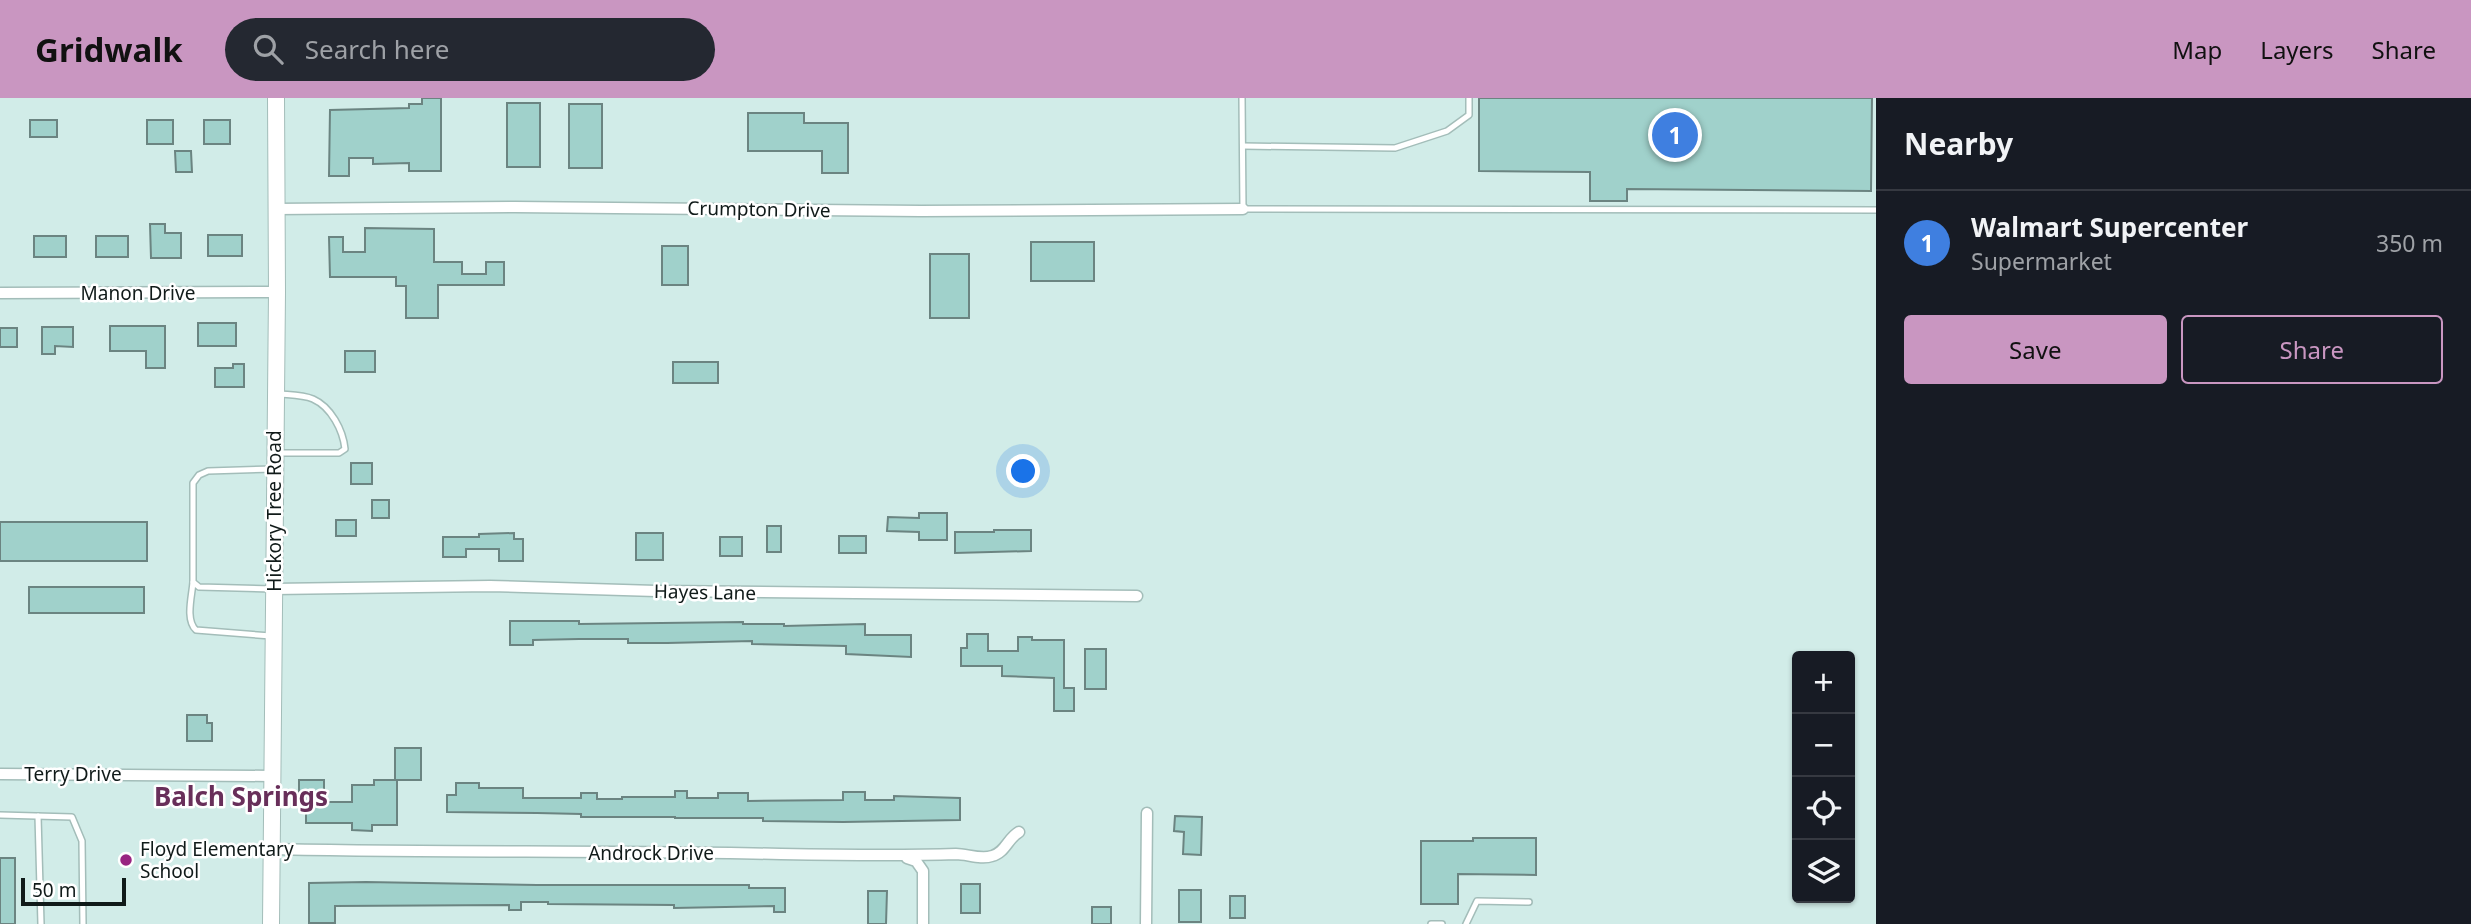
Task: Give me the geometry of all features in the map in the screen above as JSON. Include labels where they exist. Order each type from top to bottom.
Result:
[{"type":"street","name":"Hickory Tree Road","points":[[271,924],[277,292],[276,98]]},
{"type":"street","name":"Crumpton Drive","points":[[275,209],[1243,209]]},
{"type":"street","name":"Manon Drive","points":[[0,293],[277,292]]},
{"type":"street","name":"Hayes Lane","points":[[273,589],[490,586],[656,591],[1137,596]]},
{"type":"street","name":"Terry Drive","points":[[0,774],[271,776]]},
{"type":"street","points":[[1146,924],[1147,813]]},
{"type":"street","name":"Androck Drive","points":[[272,849],[904,857],[960,854],[975,857],[993,856],[1005,847],[1010,837],[1019,832]]},
{"type":"street","points":[[904,857],[916,861],[923,871],[923,924]]},
{"type":"lane","points":[[1242,98],[1243,209],[1876,210]]},
{"type":"lane","points":[[1243,146],[1395,148],[1447,131],[1469,114],[1469,98]]},
{"type":"lane","points":[[273,636],[196,630],[191,626],[190,619],[193,582],[193,483],[199,475],[208,471],[339,453],[345,449],[343,433],[327,409],[313,399],[275,393]]},
{"type":"lane","points":[[193,582],[200,587],[273,589]]},
{"type":"lane","points":[[0,816],[72,817],[82,841],[83,924]]},
{"type":"lane","points":[[38,816],[41,924]]},
{"type":"lane","points":[[1466,924],[1477,901],[1529,902]]},
{"type":"lane","points":[[1431,924],[1442,924]]},
{"type":"building","points":[[422,98],[441,98],[441,171],[409,171],[409,163],[373,164],[373,158],[349,158],[349,176],[329,176],[330,110],[409,108],[409,104],[422,104]]},
{"type":"building","points":[[1479,98],[1872,98],[1871,191],[1627,189],[1627,201],[1590,201],[1590,172],[1479,171]]},
{"type":"building","points":[[507,103],[540,103],[540,167],[507,167]]},
{"type":"building","points":[[569,104],[602,104],[602,168],[569,168]]},
{"type":"building","points":[[748,113],[804,113],[804,123],[848,123],[848,173],[822,173],[822,151],[748,151]]},
{"type":"building","points":[[30,120],[57,120],[57,137],[30,137]]},
{"type":"building","points":[[147,120],[173,120],[173,144],[147,144]]},
{"type":"building","points":[[204,120],[230,120],[230,144],[204,144]]},
{"type":"building","points":[[175,151],[191,151],[192,172],[176,172]]},
{"type":"building","points":[[150,224],[165,224],[165,233],[181,233],[181,258],[151,258]]},
{"type":"building","points":[[365,228],[434,229],[434,262],[462,262],[462,274],[486,274],[486,262],[504,262],[504,285],[438,285],[438,318],[406,318],[406,286],[396,286],[396,277],[330,277],[329,237],[343,237],[343,252],[365,252]]},
{"type":"building","points":[[208,235],[242,235],[242,256],[208,256]]},
{"type":"building","points":[[34,236],[66,236],[66,257],[34,257]]},
{"type":"building","points":[[96,236],[128,236],[128,257],[96,257]]},
{"type":"building","points":[[1031,242],[1094,242],[1094,281],[1031,281]]},
{"type":"building","points":[[662,246],[688,246],[688,285],[662,285]]},
{"type":"building","points":[[930,254],[969,254],[969,318],[930,318]]},
{"type":"building","points":[[198,323],[236,323],[236,346],[198,346]]},
{"type":"building","points":[[110,326],[165,326],[165,368],[146,368],[146,351],[110,351]]},
{"type":"building","points":[[42,327],[73,327],[73,347],[55,346],[55,354],[42,354]]},
{"type":"building","points":[[0,328],[17,328],[17,347],[0,347]]},
{"type":"building","points":[[345,351],[375,351],[375,372],[345,372]]},
{"type":"building","points":[[673,362],[718,362],[718,383],[673,383]]},
{"type":"building","points":[[233,364],[244,364],[244,387],[215,387],[215,368],[233,368]]},
{"type":"building","points":[[351,463],[372,463],[372,484],[351,484]]},
{"type":"building","points":[[372,500],[389,500],[389,518],[372,518]]},
{"type":"building","points":[[919,513],[947,513],[947,540],[919,540],[919,532],[887,531],[888,517],[919,518]]},
{"type":"building","points":[[336,520],[356,520],[356,536],[336,536]]},
{"type":"building","points":[[0,522],[147,522],[147,561],[0,561]]},
{"type":"building","points":[[767,526],[781,526],[781,552],[767,552]]},
{"type":"building","points":[[1031,530],[1031,551],[955,553],[955,532]]},
{"type":"building","points":[[514,533],[514,539],[523,539],[523,561],[499,561],[499,549],[466,549],[466,557],[443,557],[443,537]]},
{"type":"building","points":[[636,533],[663,533],[663,560],[636,560]]},
{"type":"building","points":[[839,536],[866,536],[866,553],[839,553]]},
{"type":"building","points":[[720,537],[742,537],[742,556],[720,556]]},
{"type":"building","points":[[29,587],[144,587],[144,613],[29,613]]},
{"type":"building","points":[[510,621],[579,621],[579,624],[743,622],[784,626],[865,624],[865,635],[911,635],[911,657],[846,654],[846,646],[752,644],[752,641],[628,643],[628,639],[579,639],[533,640],[533,645],[510,645]]},
{"type":"building","points":[[967,634],[988,634],[988,651],[1018,651],[1018,637],[1064,640],[1064,688],[1074,688],[1074,711],[1054,711],[1054,678],[1002,676],[1002,666],[961,666],[961,648],[967,648]]},
{"type":"building","points":[[1085,649],[1106,649],[1106,689],[1085,689]]},
{"type":"building","points":[[187,715],[207,715],[207,723],[212,723],[212,741],[187,741]]},
{"type":"building","points":[[395,748],[421,748],[421,780],[395,780]]},
{"type":"building","points":[[299,780],[324,780],[324,802],[352,802],[352,785],[374,785],[374,780],[397,780],[397,825],[372,825],[372,831],[352,830],[352,823],[306,823],[306,803],[299,803]]},
{"type":"building","points":[[456,783],[479,783],[479,788],[523,788],[523,798],[581,798],[581,793],[597,793],[597,799],[675,797],[675,791],[687,791],[687,798],[718,798],[718,793],[748,793],[748,801],[843,800],[843,792],[865,792],[865,800],[894,800],[894,796],[960,798],[960,820],[763,821],[763,818],[581,817],[581,814],[447,812],[447,795],[456,795]]},
{"type":"building","points":[[1175,816],[1202,817],[1201,855],[1183,854],[1184,832],[1174,831]]},
{"type":"building","points":[[1473,838],[1536,838],[1536,875],[1458,874],[1458,904],[1421,904],[1421,841],[1473,841]]},
{"type":"building","points":[[0,858],[15,858],[15,924],[0,924]]},
{"type":"building","points":[[309,883],[749,885],[749,888],[785,888],[785,912],[774,912],[774,906],[674,908],[674,905],[548,902],[521,902],[521,910],[509,910],[509,905],[335,906],[335,923],[309,923]]},
{"type":"building","points":[[961,884],[980,884],[980,913],[961,913]]},
{"type":"building","points":[[1179,890],[1201,890],[1201,922],[1179,922]]},
{"type":"building","points":[[868,891],[887,891],[886,924],[868,924]]},
{"type":"building","points":[[1230,896],[1245,896],[1245,918],[1230,918]]},
{"type":"building","points":[[1092,907],[1111,907],[1111,924],[1092,924]]},
{"type":"place","name":"Walmart Supercenter","points":[[1675,135]]},
{"type":"place","name":"Floyd Elementary School","points":[[126,860]]},
{"type":"district","name":"Balch Springs","points":[[241,796]]}]
